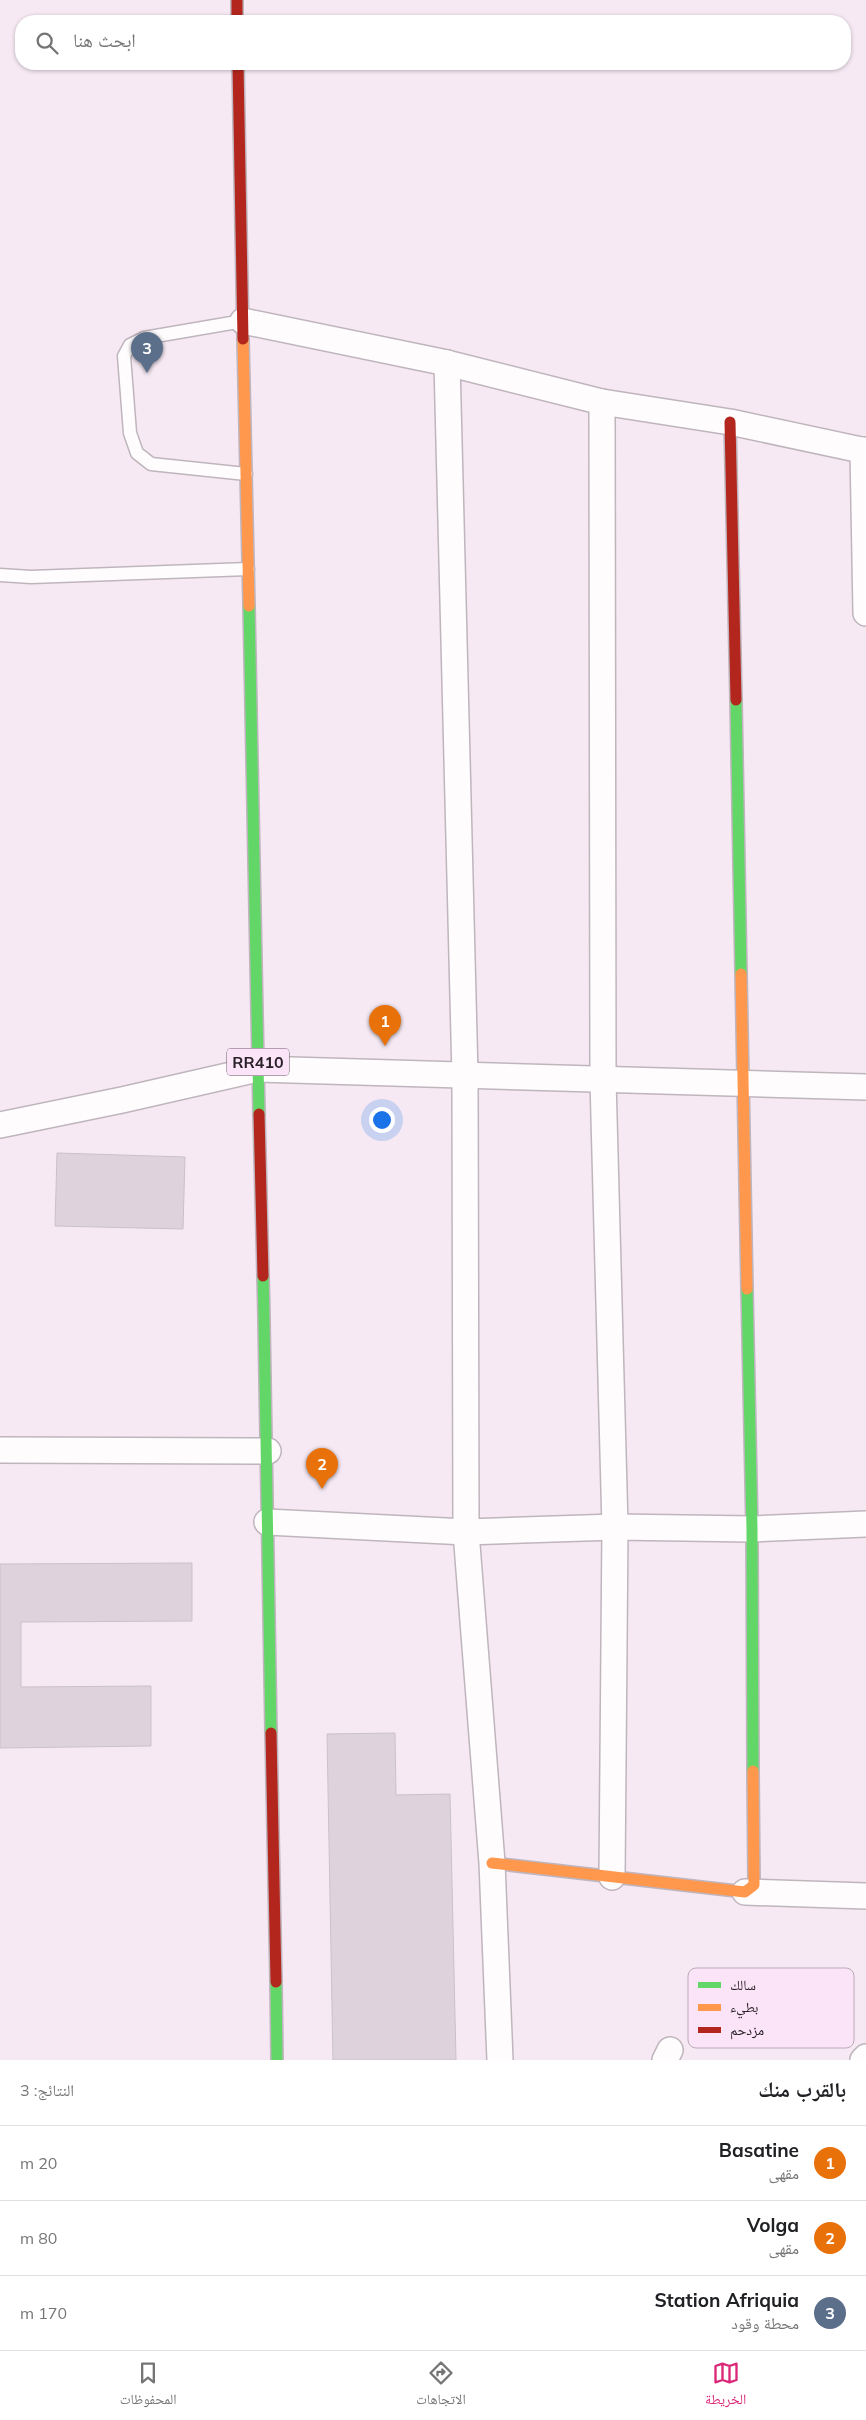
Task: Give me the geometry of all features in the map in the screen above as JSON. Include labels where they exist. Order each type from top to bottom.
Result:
[{"type":"main road","points":[[237,0],[237,15]]},
{"type":"main road","name":"RR410","points":[[238,70],[258,1069],[268,1451],[267,1522],[277,2060]]},
{"type":"main road","points":[[492,1863],[725,1892],[745,1892],[754,1885],[752,1529],[730,422]]},
{"type":"street","points":[[243,321],[447,363],[602,402],[730,422],[864,451],[866,613]]},
{"type":"street","points":[[447,363],[465,1076],[466,1532],[492,1863],[500,2060]]},
{"type":"street","points":[[602,402],[603,1080],[615,1527],[612,1877]]},
{"type":"street","points":[[0,1125],[258,1069],[866,1087]]},
{"type":"street","points":[[0,1450],[268,1451]]},
{"type":"street","points":[[267,1522],[466,1532],[615,1527],[752,1529],[866,1524]]},
{"type":"street","points":[[745,1892],[866,1896]]},
{"type":"street","points":[[863,2060],[866,2057]]},
{"type":"lane","points":[[243,321],[144,338],[130,346],[124,356],[130,433],[137,453],[151,464],[246,474]]},
{"type":"lane","points":[[0,574],[31,577],[248,569]]},
{"type":"building","points":[[57,1153],[185,1157],[183,1229],[55,1226]]},
{"type":"building","points":[[192,1563],[192,1621],[21,1622],[21,1687],[151,1686],[151,1746],[0,1748],[0,1564]]},
{"type":"building","points":[[395,1733],[396,1795],[450,1794],[456,2060],[333,2060],[327,1734]]},
{"type":"traffic: fast","points":[[249,606],[259,1114]]},
{"type":"traffic: fast","points":[[736,700],[741,974]]},
{"type":"traffic: fast","points":[[263,1276],[271,1733]]},
{"type":"traffic: fast","points":[[747,1289],[752,1529],[753,1771]]},
{"type":"traffic: fast","points":[[276,1982],[277,2060]]},
{"type":"traffic: slow","points":[[243,339],[249,606]]},
{"type":"traffic: slow","points":[[741,974],[747,1289]]},
{"type":"traffic: slow","points":[[492,1863],[745,1892],[754,1885],[753,1771]]},
{"type":"traffic: jam","points":[[237,0],[237,15]]},
{"type":"traffic: jam","points":[[238,70],[243,339]]},
{"type":"traffic: jam","points":[[730,422],[736,700]]},
{"type":"traffic: jam","points":[[259,1114],[263,1276]]},
{"type":"traffic: jam","points":[[271,1733],[276,1982]]},
{"type":"place","name":"Station Afriquia","points":[[147,373]]},
{"type":"place","name":"Basatine","points":[[385,1046]]},
{"type":"place","name":"Volga","points":[[322,1489]]}]
